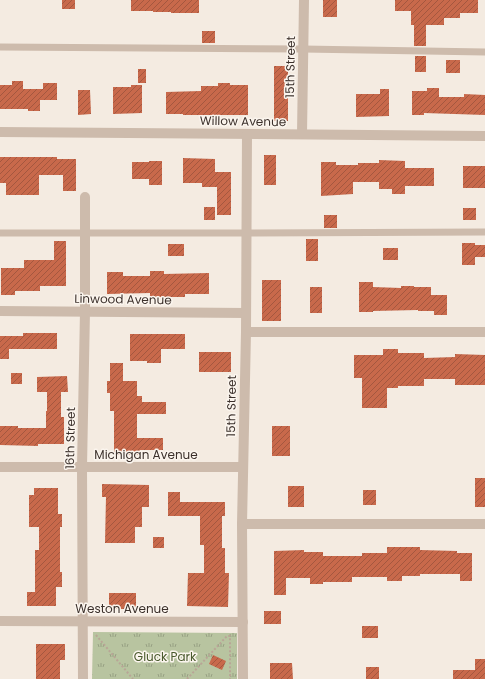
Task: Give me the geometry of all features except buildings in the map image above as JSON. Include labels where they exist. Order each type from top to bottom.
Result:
[{"type":"street","name":"15th Street","points":[[302,134],[304,0]]},
{"type":"street","name":"Willow Avenue","points":[[0,132],[485,136]]},
{"type":"street","name":"15th Street","points":[[243,679],[242,524],[246,332],[247,134]]},
{"type":"street","name":"16th Street","points":[[83,679],[82,467],[85,311],[85,197]]},
{"type":"street","name":"Linwood Avenue","points":[[0,311],[246,313]]},
{"type":"street","points":[[246,332],[485,332]]},
{"type":"street","name":"Michigan Avenue","points":[[0,467],[243,467]]},
{"type":"street","points":[[242,524],[485,524]]},
{"type":"street","name":"Weston Avenue","points":[[0,621],[243,622]]},
{"type":"lane","points":[[0,48],[303,49],[485,52]]},
{"type":"lane","points":[[0,233],[485,232]]},
{"type":"path","points":[[96,635],[133,679]]},
{"type":"path","points":[[187,679],[227,636],[230,636],[230,679]]},
{"type":"green space","name":"Gluck Park","points":[[93,632],[237,633],[237,679],[92,679]]}]
